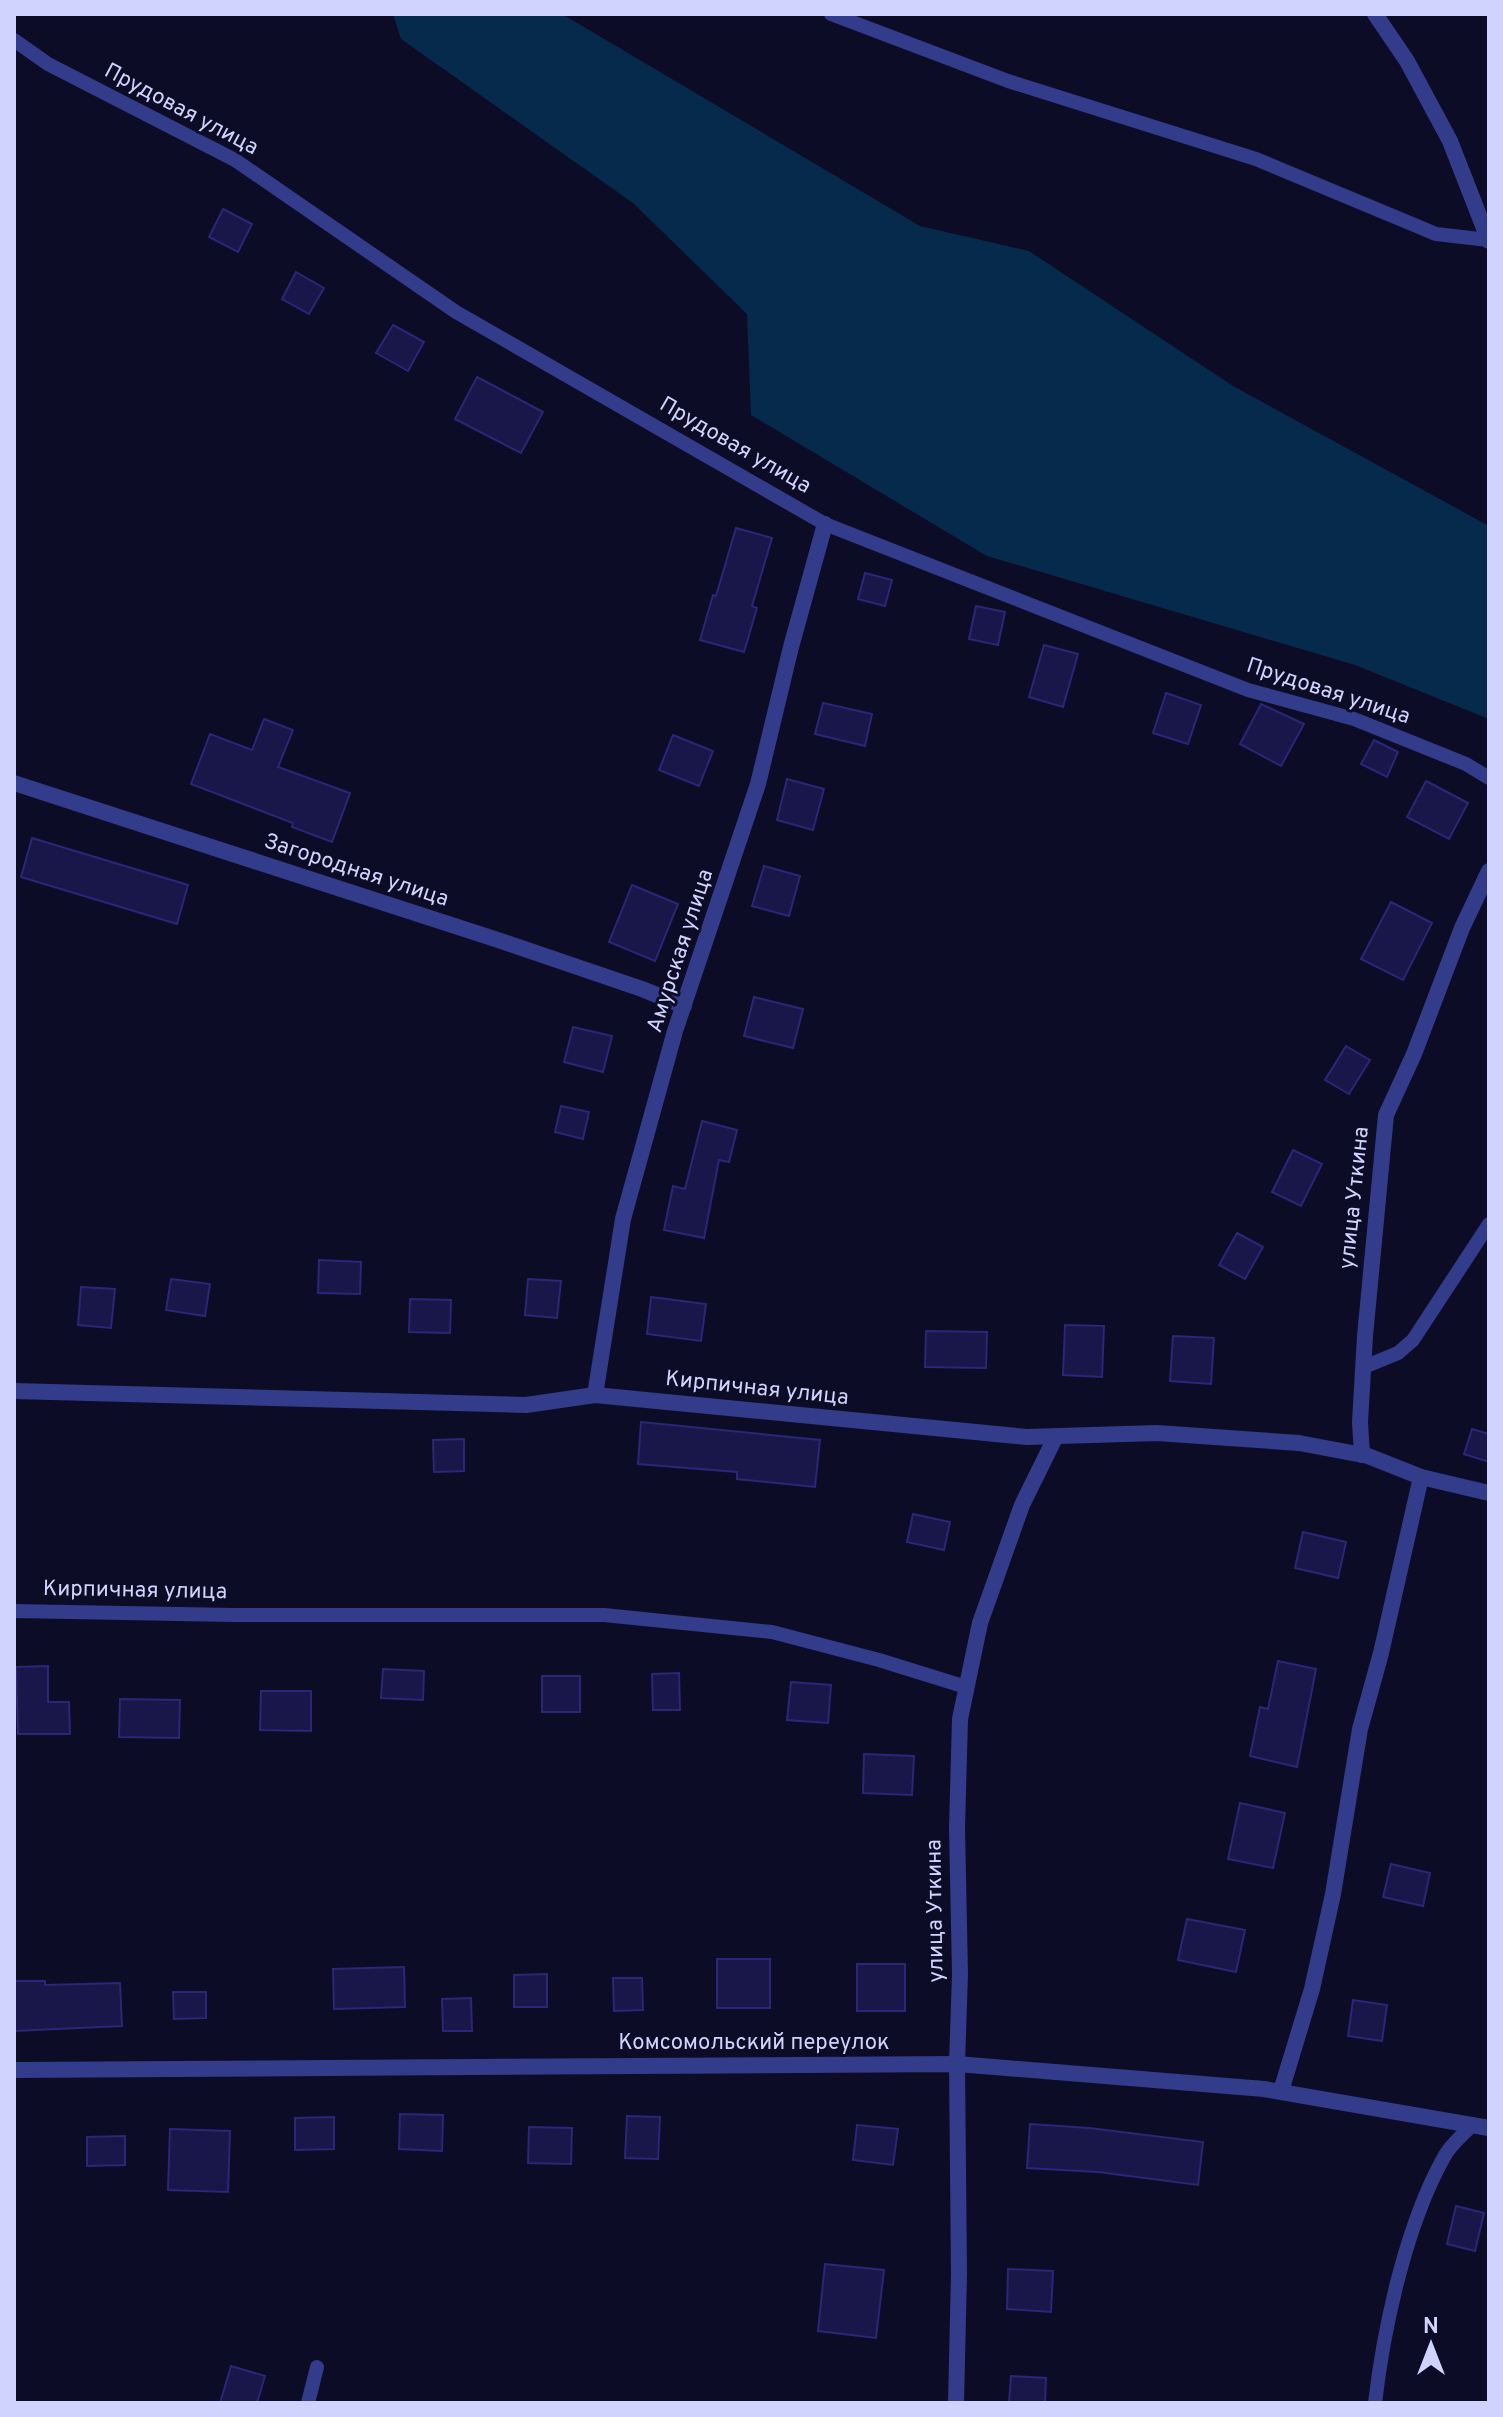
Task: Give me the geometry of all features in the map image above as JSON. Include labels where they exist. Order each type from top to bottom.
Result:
[{"type":"street","points":[[1375,14],[1407,61],[1450,141],[1488,240]]},
{"type":"street","name":"Амурская улица","points":[[595,1395],[623,1219],[684,1006],[758,784],[825,524]]},
{"type":"street","name":"Загородная улица","points":[[14,783],[527,950],[684,1006]]},
{"type":"street","name":"улица Уткина","points":[[1362,1455],[1360,1422],[1386,1115],[1414,1054],[1462,928],[1489,871]]},
{"type":"street","name":"Кирпичная улица","points":[[14,1391],[526,1405],[595,1395],[1027,1437],[1157,1433],[1299,1443],[1362,1455],[1421,1477],[1489,1493]]},
{"type":"street","name":"улица Уткина","points":[[956,2403],[960,1719],[980,1623],[1022,1505],[1056,1436]]},
{"type":"street","points":[[1281,2091],[1312,1989],[1333,1894],[1360,1729],[1381,1653],[1421,1477]]},
{"type":"street","name":"Комсомольский переулок","points":[[14,2070],[957,2064],[1281,2091],[1481,2126]]},
{"type":"lane","points":[[831,14],[1008,81],[1256,159],[1436,234],[1488,240]]},
{"type":"lane","name":"Прудовая улица","points":[[14,40],[48,64],[235,160],[456,312],[825,524],[1248,690],[1354,719],[1466,764],[1489,778]]},
{"type":"lane","points":[[1364,1367],[1398,1353],[1413,1340],[1489,1224]]},
{"type":"lane","name":"Кирпичная улица","points":[[14,1611],[233,1615],[604,1615],[772,1632],[966,1687]]},
{"type":"lane","points":[[1375,2403],[1380,2361],[1410,2235],[1445,2154],[1481,2126]]},
{"type":"lane","points":[[308,2403],[317,2367]]},
{"type":"water","points":[[393,14],[562,14],[920,226],[1029,251],[1233,386],[1489,526],[1489,719],[1355,665],[987,556],[751,415],[747,314],[633,203],[401,39]]},
{"type":"building","points":[[223,209],[252,224],[238,252],[209,237]]},
{"type":"building","points":[[296,272],[324,288],[309,314],[282,299]]},
{"type":"building","points":[[393,325],[424,342],[408,371],[376,353]]},
{"type":"building","points":[[477,377],[543,412],[521,453],[455,419]]},
{"type":"building","points":[[736,528],[772,538],[752,606],[757,608],[744,652],[700,640]]},
{"type":"building","points":[[865,573],[892,580],[885,606],[858,599]]},
{"type":"building","points":[[976,606],[1005,612],[998,645],[969,639]]},
{"type":"building","points":[[1044,645],[1078,654],[1063,707],[1029,697]]},
{"type":"building","points":[[1166,693],[1201,705],[1188,744],[1153,733]]},
{"type":"building","points":[[823,703],[872,714],[865,746],[815,734]]},
{"type":"building","points":[[1261,704],[1304,724],[1281,766],[1240,744]]},
{"type":"building","points":[[264,719],[293,730],[278,767],[350,793],[332,842],[292,827],[293,823],[191,784],[210,734],[252,750]]},
{"type":"building","points":[[673,735],[713,751],[699,786],[659,770]]},
{"type":"building","points":[[1374,740],[1398,752],[1387,777],[1361,764]]},
{"type":"building","points":[[787,779],[824,789],[813,830],[777,820]]},
{"type":"building","points":[[1426,781],[1468,803],[1449,839],[1407,817]]},
{"type":"building","points":[[32,838],[188,885],[177,924],[21,877]]},
{"type":"building","points":[[764,866],[800,876],[789,916],[752,906]]},
{"type":"building","points":[[632,885],[678,904],[655,961],[609,942]]},
{"type":"building","points":[[1391,902],[1432,923],[1403,980],[1361,959]]},
{"type":"building","points":[[754,997],[803,1009],[793,1048],[744,1036]]},
{"type":"building","points":[[573,1027],[612,1036],[603,1072],[564,1062]]},
{"type":"building","points":[[1346,1046],[1370,1060],[1349,1094],[1325,1080]]},
{"type":"building","points":[[561,1106],[589,1112],[583,1139],[555,1132]]},
{"type":"building","points":[[702,1121],[737,1130],[729,1162],[719,1160],[704,1238],[664,1230],[673,1186],[685,1189]]},
{"type":"building","points":[[1293,1150],[1322,1164],[1301,1206],[1272,1192]]},
{"type":"building","points":[[1237,1233],[1263,1247],[1245,1279],[1219,1265]]},
{"type":"building","points":[[319,1260],[361,1262],[360,1294],[318,1293]]},
{"type":"building","points":[[171,1279],[210,1284],[205,1316],[166,1310]]},
{"type":"building","points":[[528,1279],[561,1281],[557,1318],[525,1315]]},
{"type":"building","points":[[81,1287],[115,1289],[111,1328],[78,1325]]},
{"type":"building","points":[[651,1297],[706,1304],[701,1341],[647,1334]]},
{"type":"building","points":[[410,1299],[451,1300],[450,1333],[409,1332]]},
{"type":"building","points":[[1065,1325],[1104,1326],[1102,1377],[1063,1375]]},
{"type":"building","points":[[926,1331],[987,1332],[986,1368],[925,1367]]},
{"type":"building","points":[[1173,1336],[1214,1338],[1211,1384],[1170,1381]]},
{"type":"building","points":[[641,1422],[820,1440],[815,1487],[737,1479],[737,1472],[638,1464]]},
{"type":"building","points":[[1472,1429],[1489,1434],[1489,1462],[1464,1454]]},
{"type":"building","points":[[464,1439],[464,1471],[434,1472],[433,1440]]},
{"type":"building","points":[[913,1514],[950,1522],[944,1550],[907,1542]]},
{"type":"building","points":[[1303,1532],[1346,1542],[1338,1578],[1295,1568]]},
{"type":"building","points":[[1278,1661],[1316,1669],[1297,1767],[1250,1756],[1260,1707],[1268,1709]]},
{"type":"building","points":[[48,1666],[48,1702],[69,1702],[70,1734],[18,1734],[16,1667]]},
{"type":"building","points":[[383,1669],[424,1671],[423,1700],[381,1698]]},
{"type":"building","points":[[679,1673],[680,1710],[653,1710],[652,1674]]},
{"type":"building","points":[[542,1676],[580,1676],[580,1712],[542,1712]]},
{"type":"building","points":[[791,1682],[831,1685],[828,1723],[787,1720]]},
{"type":"building","points":[[261,1691],[311,1691],[311,1731],[260,1730]]},
{"type":"building","points":[[120,1699],[180,1700],[179,1738],[119,1737]]},
{"type":"building","points":[[864,1754],[914,1756],[912,1795],[863,1793]]},
{"type":"building","points":[[1240,1803],[1285,1813],[1273,1868],[1228,1859]]},
{"type":"building","points":[[1391,1864],[1430,1873],[1423,1906],[1383,1897]]},
{"type":"building","points":[[1187,1919],[1245,1930],[1236,1972],[1178,1960]]},
{"type":"building","points":[[717,1959],[770,1959],[770,2008],[717,2008]]},
{"type":"building","points":[[857,1964],[905,1964],[905,2011],[857,2011]]},
{"type":"building","points":[[404,1967],[405,2007],[334,2009],[333,1969]]},
{"type":"building","points":[[547,1974],[547,2007],[514,2007],[514,1975]]},
{"type":"building","points":[[613,1978],[642,1978],[643,2010],[614,2011]]},
{"type":"building","points":[[14,1981],[45,1981],[45,1985],[120,1983],[122,2026],[14,2031]]},
{"type":"building","points":[[173,1992],[206,1992],[206,2018],[174,2019]]},
{"type":"building","points":[[471,1998],[472,2031],[443,2031],[442,1999]]},
{"type":"building","points":[[1353,2000],[1387,2005],[1382,2041],[1348,2036]]},
{"type":"building","points":[[400,2114],[443,2115],[442,2151],[399,2149]]},
{"type":"building","points":[[627,2116],[660,2117],[658,2159],[625,2158]]},
{"type":"building","points":[[334,2117],[334,2149],[295,2150],[295,2118]]},
{"type":"building","points":[[1030,2124],[1203,2142],[1198,2185],[1098,2172],[1027,2168]]},
{"type":"building","points":[[857,2125],[898,2129],[893,2165],[853,2160]]},
{"type":"building","points":[[529,2127],[572,2128],[571,2164],[528,2163]]},
{"type":"building","points":[[170,2129],[230,2131],[228,2192],[168,2190]]},
{"type":"building","points":[[125,2136],[125,2165],[87,2166],[87,2137]]},
{"type":"building","points":[[1456,2206],[1484,2213],[1475,2251],[1447,2244]]},
{"type":"building","points":[[825,2264],[884,2270],[876,2338],[818,2331]]},
{"type":"building","points":[[1008,2269],[1053,2271],[1051,2312],[1007,2309]]},
{"type":"building","points":[[231,2366],[265,2376],[257,2403],[220,2403]]},
{"type":"building","points":[[1011,2376],[1046,2378],[1045,2403],[1009,2403]]}]
